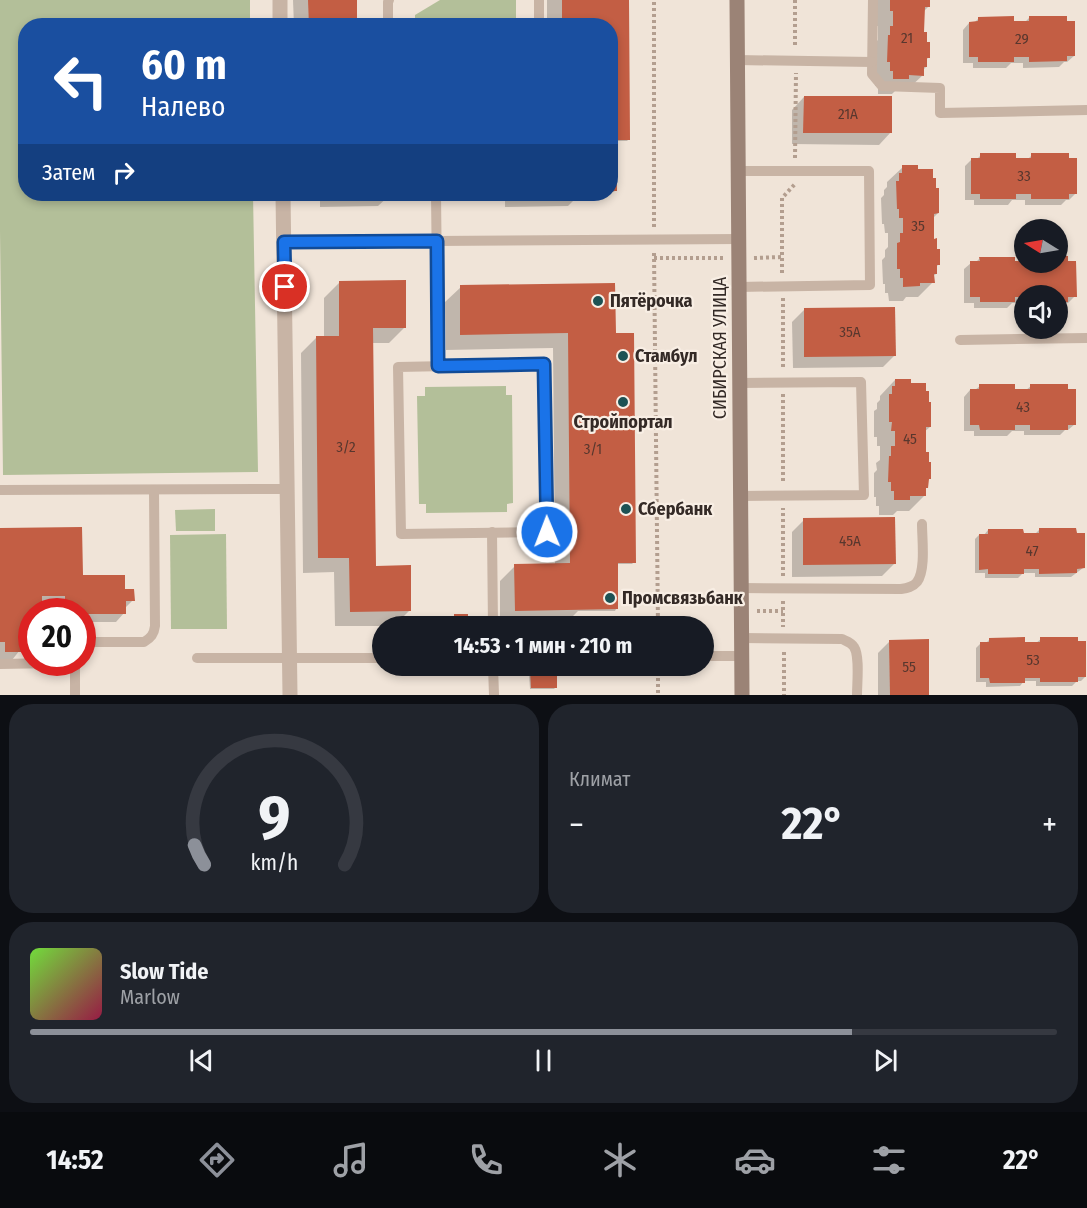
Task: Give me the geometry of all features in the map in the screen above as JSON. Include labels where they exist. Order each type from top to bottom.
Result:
[{"type":"main road","name":"СИБИРСКАЯ УЛИЦА","points":[[737,0],[742,695]]},
{"type":"street","points":[[280,0],[280,18]]},
{"type":"street","points":[[283,201],[290,695]]},
{"type":"lane","points":[[388,18],[389,0]]},
{"type":"lane","points":[[539,0],[539,18]]},
{"type":"lane","points":[[873,0],[872,74],[882,86],[940,88],[940,113],[1087,110]]},
{"type":"lane","points":[[738,60],[872,62]]},
{"type":"lane","points":[[738,171],[869,171],[870,285],[739,287]]},
{"type":"lane","points":[[436,201],[438,366]]},
{"type":"lane","points":[[284,242],[739,239]]},
{"type":"lane","points":[[960,340],[1087,338]]},
{"type":"lane","points":[[544,364],[547,532],[401,534],[398,367],[438,366],[544,364]]},
{"type":"lane","points":[[740,383],[861,382],[864,495],[740,496]]},
{"type":"lane","points":[[0,490],[288,489]]},
{"type":"lane","points":[[96,642],[144,642],[154,633],[154,490]]},
{"type":"lane","points":[[741,588],[901,589],[911,587],[917,583],[921,574],[922,524]]},
{"type":"lane","points":[[492,532],[493,616]]},
{"type":"lane","points":[[742,638],[842,639],[849,642],[855,648],[857,657],[857,695]]},
{"type":"lane","points":[[714,656],[741,656]]},
{"type":"lane","points":[[197,658],[372,658]]},
{"type":"lane","points":[[0,664],[18,664]]},
{"type":"lane","points":[[75,676],[75,695]]},
{"type":"lane","points":[[493,676],[494,695]]},
{"type":"path","points":[[654,0],[658,616]]},
{"type":"path","points":[[795,0],[795,171]]},
{"type":"path","points":[[654,258],[782,257]]},
{"type":"path","points":[[658,676],[658,695]]},
{"type":"green space","points":[[0,0],[250,0],[250,18],[18,18],[18,201],[253,201],[258,472],[3,475]]},
{"type":"green space","points":[[440,0],[516,0],[516,18],[415,18],[415,15]]},
{"type":"green space","points":[[506,386],[506,395],[512,395],[513,503],[507,504],[507,512],[426,513],[426,504],[419,504],[417,396],[425,396],[425,387]]},
{"type":"green space","points":[[215,509],[215,531],[176,531],[175,510]]},
{"type":"green space","points":[[226,534],[227,629],[171,629],[170,535]]},
{"type":"building","points":[[308,0],[357,0],[357,18],[309,18]]},
{"type":"building","points":[[562,0],[629,0],[630,140],[618,140],[618,18],[562,18]]},
{"type":"building","points":[[890,0],[930,0],[930,7],[925,7],[924,32],[927,32],[927,42],[930,42],[930,58],[927,58],[927,67],[924,67],[924,76],[909,75],[909,79],[893,79],[890,62],[887,62],[888,35],[890,35],[890,26],[893,26]]},
{"type":"building","points":[[1014,16],[1014,21],[1029,21],[1029,16],[1067,16],[1067,21],[1075,21],[1075,56],[1067,56],[1067,61],[1029,62],[1029,57],[1014,57],[1014,62],[978,62],[978,57],[969,57],[969,22],[978,21],[978,17]]},
{"type":"building","points":[[804,96],[892,96],[892,133],[803,133]]},
{"type":"building","points":[[980,153],[1016,153],[1016,158],[1031,158],[1031,153],[1069,153],[1069,158],[1077,158],[1077,194],[1069,194],[1069,199],[1031,199],[1031,194],[1016,194],[1016,199],[980,199],[980,194],[971,194],[971,158],[980,158]]},
{"type":"building","points":[[902,165],[918,165],[918,169],[933,169],[936,188],[939,188],[939,213],[934,214],[934,239],[937,238],[937,249],[940,249],[940,265],[937,265],[937,274],[934,274],[935,283],[920,283],[920,286],[903,287],[900,269],[897,269],[897,243],[900,242],[900,233],[903,233],[903,218],[899,218],[899,209],[897,209],[896,181],[899,181],[899,173],[902,173]]},
{"type":"building","points":[[979,257],[1014,257],[1014,273],[1068,273],[1068,261],[1076,261],[1077,297],[1068,297],[1068,285],[1014,285],[1014,302],[980,302],[980,297],[970,297],[970,261],[980,261]]},
{"type":"building","points":[[406,280],[406,328],[373,328],[376,566],[411,565],[411,611],[350,612],[349,558],[318,558],[316,336],[339,336],[339,281]]},
{"type":"building","points":[[615,283],[616,333],[634,333],[636,563],[618,563],[618,609],[515,611],[514,564],[570,563],[568,333],[460,335],[460,285]]},
{"type":"building","points":[[895,307],[896,356],[804,357],[804,308]]},
{"type":"building","points":[[895,379],[911,379],[911,383],[926,383],[926,391],[929,391],[929,402],[931,402],[931,427],[926,427],[926,452],[929,452],[929,462],[931,462],[931,479],[926,488],[926,496],[910,496],[910,500],[894,500],[891,482],[888,482],[889,456],[891,456],[891,446],[895,446],[895,431],[891,431],[892,422],[889,422],[889,394],[892,394]]},
{"type":"building","points":[[979,384],[1015,384],[1015,389],[1030,389],[1030,384],[1068,384],[1068,389],[1076,389],[1076,425],[1068,425],[1068,430],[1030,430],[1030,425],[1015,425],[1015,430],[980,430],[979,425],[970,425],[970,389],[979,389]]},
{"type":"building","points":[[895,517],[896,564],[803,565],[803,518]]},
{"type":"building","points":[[82,527],[83,575],[125,575],[125,589],[134,589],[135,601],[126,601],[126,614],[96,614],[96,598],[42,596],[42,598],[18,598],[18,652],[5,652],[5,642],[0,642],[0,528]]},
{"type":"building","points":[[1039,528],[1076,528],[1077,533],[1085,533],[1085,568],[1077,569],[1077,573],[1039,574],[1039,569],[1024,569],[1024,574],[988,574],[988,569],[979,570],[979,534],[988,534],[988,529],[1023,529],[1024,533],[1039,533]]},
{"type":"building","points":[[454,614],[468,614],[468,616],[454,616]]},
{"type":"building","points":[[1025,637],[1025,642],[1040,642],[1040,637],[1078,637],[1078,641],[1086,641],[1086,677],[1078,677],[1078,682],[1040,682],[1040,678],[1025,678],[1025,683],[990,683],[989,678],[980,678],[980,642],[989,642],[989,638]]},
{"type":"building","points":[[929,639],[929,695],[890,695],[889,640]]},
{"type":"building","points":[[530,676],[557,676],[557,688],[531,688]]},
{"type":"place","name":"Пятёрочка","points":[[598,301]]},
{"type":"place","name":"Стамбул","points":[[623,356]]},
{"type":"place","name":"Стройпортал","points":[[623,402]]},
{"type":"place","name":"Сбербанк","points":[[626,509]]},
{"type":"place","name":"Промсвязьбанк","points":[[610,598]]},
{"type":"route","points":[[285,287],[284,242],[437,241],[438,366],[544,364],[547,532]]}]
